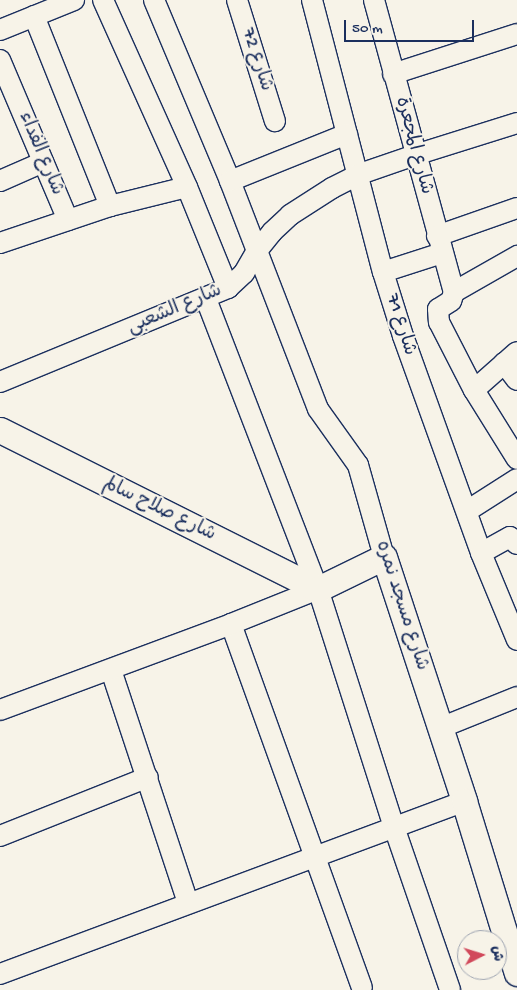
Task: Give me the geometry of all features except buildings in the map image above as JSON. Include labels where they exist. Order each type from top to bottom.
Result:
[{"type":"street","points":[[2,23],[34,16],[74,0]]},
{"type":"street","points":[[103,0],[187,187],[228,288]]},
{"type":"street","name":"شارع مسجد نمره","points":[[154,0],[230,181],[318,409],[358,465],[384,557],[464,801],[517,973]]},
{"type":"street","name":"شارع 72","points":[[237,0],[275,120]]},
{"type":"street","name":"شارع 71","points":[[312,0],[383,272],[412,363],[481,553],[517,640]]},
{"type":"street","name":"شارع المجعرة","points":[[374,0],[439,244],[454,292]]},
{"type":"street","points":[[34,16],[110,206]]},
{"type":"street","points":[[394,74],[517,34]]},
{"type":"street","name":"شارع الفداء","points":[[0,60],[68,220]]},
{"type":"street","name":"شارع الشعبى","points":[[0,382],[228,288],[244,273],[256,252],[290,215],[310,200],[358,175],[517,123]]},
{"type":"street","points":[[230,181],[347,134]]},
{"type":"street","points":[[0,182],[44,162]]},
{"type":"street","points":[[0,243],[110,206],[187,187]]},
{"type":"street","points":[[383,272],[517,208]]},
{"type":"street","points":[[517,256],[454,292],[451,301],[438,309],[438,316],[474,390],[517,459]]},
{"type":"street","points":[[206,298],[318,589],[394,827],[450,990]]},
{"type":"street","points":[[474,390],[511,358],[517,380]]},
{"type":"street","name":"شارع صلاح سالم","points":[[0,430],[318,589]]},
{"type":"street","points":[[467,511],[517,479]]},
{"type":"street","points":[[481,553],[510,537],[517,544]]},
{"type":"street","points":[[0,710],[231,624],[318,589],[384,557]]},
{"type":"street","points":[[231,624],[316,856],[360,989]]},
{"type":"street","points":[[111,670],[148,777],[188,903]]},
{"type":"street","points":[[440,728],[517,697]]},
{"type":"street","points":[[0,836],[148,777]]},
{"type":"street","points":[[0,974],[464,801]]}]
